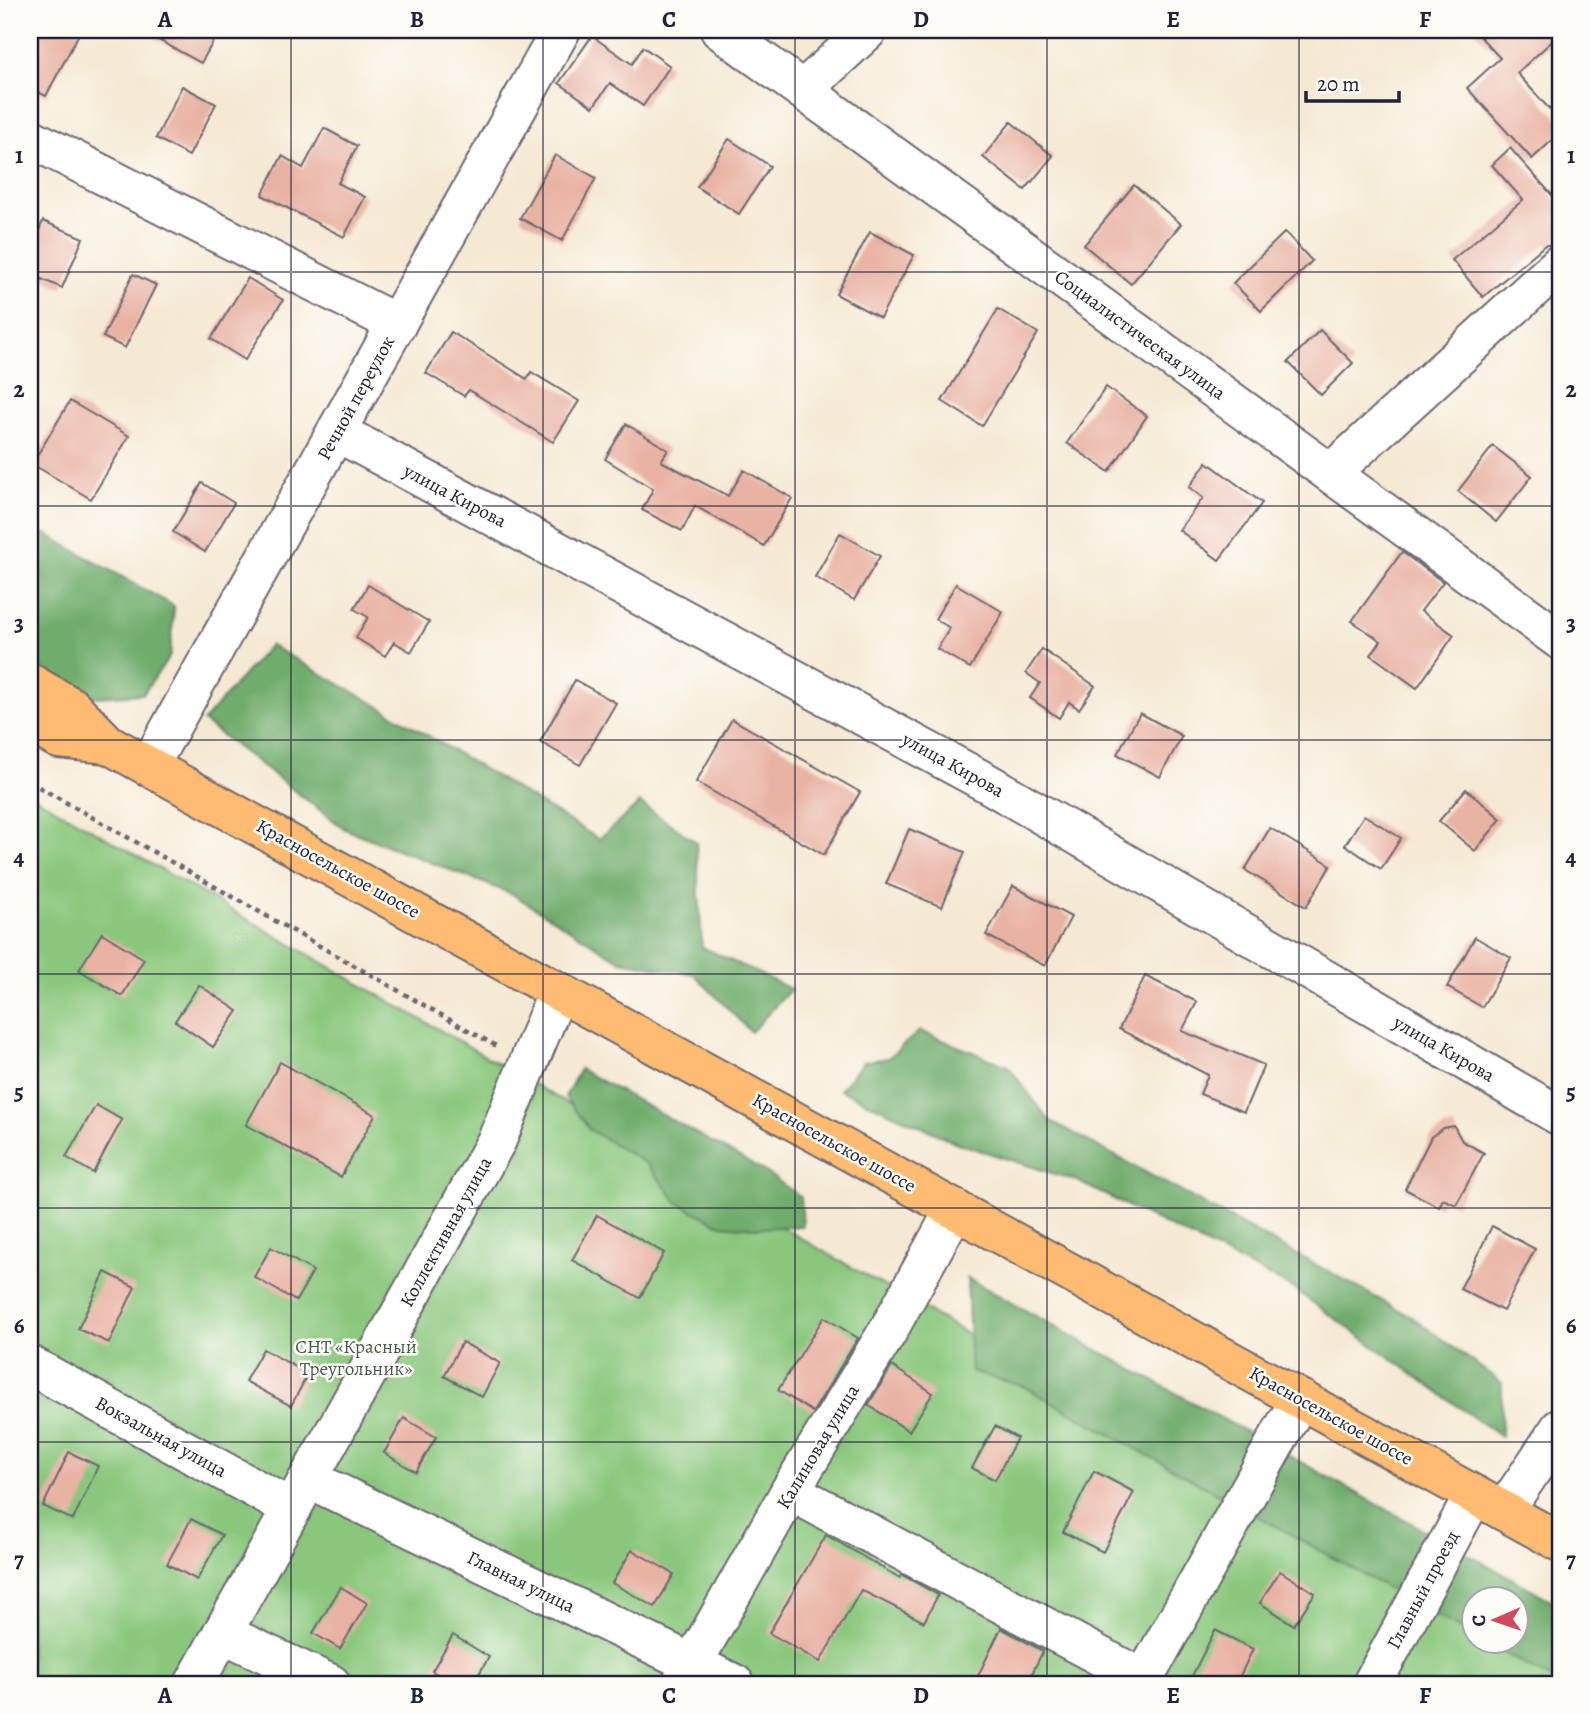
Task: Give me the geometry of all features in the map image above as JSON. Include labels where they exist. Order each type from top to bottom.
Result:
[{"type":"highway","name":"Красносельское шоссе","points":[[30,683],[72,707],[108,744],[1560,1542]]},
{"type":"highway","name":"Красносельское шоссе","points":[[30,723],[59,739],[108,744]]},
{"type":"street","name":"Речной переулок","points":[[149,766],[561,30]]},
{"type":"street","name":"Социалистическая улица","points":[[720,30],[1560,640]]},
{"type":"street","points":[[803,90],[867,30]]},
{"type":"street","points":[[30,138],[397,324]]},
{"type":"street","points":[[1331,473],[1560,264]]},
{"type":"street","name":"улица Кирова","points":[[337,432],[989,784],[1560,1116]]},
{"type":"street","name":"Коллективная улица","points":[[194,1684],[497,1140],[558,991]]},
{"type":"street","name":"Калиновая улица","points":[[686,1674],[790,1492],[888,1331],[955,1209]]},
{"type":"street","name":"Вокзальная улица","points":[[30,1365],[301,1494]]},
{"type":"street","points":[[790,1492],[1142,1682],[1300,1399]]},
{"type":"street","name":"Главный проезд","points":[[1372,1684],[1489,1503],[1560,1428]]},
{"type":"street","name":"Главная улица","points":[[301,1494],[686,1674],[735,1684]]},
{"type":"street","points":[[222,1633],[331,1684]]},
{"type":"path","points":[[30,782],[528,1064]]},
{"type":"green space","points":[[30,525],[174,606],[170,656],[143,694],[95,697],[30,663]]},
{"type":"green space","points":[[270,645],[379,706],[599,839],[640,803],[696,842],[702,947],[791,989],[751,1032],[694,974],[621,961],[512,894],[345,829],[203,721]]},
{"type":"green space","name":"СНТ «Красный Треугольник»","points":[[30,794],[1460,1618],[1460,1654],[1522,1654],[1560,1676],[1560,1684],[30,1684]]},
{"type":"green space","points":[[920,1031],[1008,1066],[1049,1120],[1412,1317],[1502,1383],[1501,1437],[1291,1287],[1077,1181],[957,1143],[840,1090],[863,1062],[888,1058]]},
{"type":"green space","points":[[580,1069],[764,1171],[801,1197],[803,1226],[756,1228],[721,1225],[678,1203],[647,1164],[590,1130],[565,1097]]},
{"type":"green space","points":[[967,1278],[1522,1584],[1460,1584],[1460,1628],[1023,1386],[971,1372]]},
{"type":"green space","points":[[1530,1588],[1560,1605],[1560,1684],[1506,1654],[1530,1654]]},
{"type":"building","points":[[30,30],[81,30],[46,96],[30,88]]},
{"type":"building","points":[[140,30],[220,30],[201,63]]},
{"type":"building","points":[[1474,30],[1560,30],[1560,34],[1517,73],[1560,121],[1560,133],[1532,159],[1467,88],[1500,58]]},
{"type":"building","points":[[592,36],[632,64],[643,47],[670,66],[643,106],[610,83],[593,107],[559,83]]},
{"type":"building","points":[[182,86],[216,104],[189,156],[156,138]]},
{"type":"building","points":[[1011,122],[1053,156],[1025,190],[983,157]]},
{"type":"building","points":[[324,128],[357,146],[338,183],[365,197],[344,237],[262,195],[282,156],[303,168]]},
{"type":"building","points":[[729,139],[770,166],[739,214],[697,187]]},
{"type":"building","points":[[1510,148],[1560,204],[1560,236],[1551,245],[1545,245],[1483,297],[1452,260],[1523,200],[1492,165]]},
{"type":"building","points":[[555,155],[596,178],[562,241],[520,218]]},
{"type":"building","points":[[1134,185],[1181,224],[1131,284],[1084,245]]},
{"type":"building","points":[[43,221],[83,238],[62,288],[30,274],[30,252]]},
{"type":"building","points":[[870,232],[914,255],[880,318],[836,294]]},
{"type":"building","points":[[1285,232],[1312,261],[1261,311],[1233,283]]},
{"type":"building","points":[[133,274],[156,285],[125,348],[103,337]]},
{"type":"building","points":[[248,278],[283,300],[245,360],[211,339]]},
{"type":"building","points":[[998,309],[1038,333],[982,426],[942,401]]},
{"type":"building","points":[[1320,330],[1353,363],[1321,395],[1288,362]]},
{"type":"building","points":[[451,332],[527,379],[531,372],[579,401],[553,442],[469,390],[464,396],[426,373]]},
{"type":"building","points":[[1106,387],[1147,416],[1109,472],[1067,443]]},
{"type":"building","points":[[70,401],[129,436],[91,499],[32,464]]},
{"type":"building","points":[[626,424],[668,450],[661,461],[728,496],[744,470],[792,498],[764,546],[695,506],[682,531],[642,510],[653,489],[605,459]]},
{"type":"building","points":[[1493,446],[1532,476],[1496,522],[1458,491]]},
{"type":"building","points":[[1207,462],[1262,503],[1219,560],[1179,530],[1203,498],[1189,487]]},
{"type":"building","points":[[202,483],[234,503],[205,552],[173,532]]},
{"type":"building","points":[[840,533],[880,556],[854,600],[815,577]]},
{"type":"building","points":[[1402,552],[1443,582],[1421,611],[1454,635],[1417,688],[1371,655],[1381,641],[1352,621]]},
{"type":"building","points":[[956,584],[1003,612],[970,668],[937,649],[950,628],[935,619]]},
{"type":"building","points":[[368,585],[429,622],[411,652],[394,642],[385,656],[356,638],[368,617],[354,609]]},
{"type":"building","points":[[1042,649],[1095,686],[1079,709],[1069,702],[1059,718],[1030,698],[1040,683],[1026,673]]},
{"type":"building","points":[[575,680],[616,703],[580,765],[540,742]]},
{"type":"building","points":[[1140,713],[1182,736],[1160,777],[1117,754]]},
{"type":"building","points":[[732,719],[860,792],[824,855],[696,782]]},
{"type":"building","points":[[1466,789],[1501,819],[1475,851],[1439,821]]},
{"type":"building","points":[[1364,815],[1401,838],[1381,869],[1345,845]]},
{"type":"building","points":[[1270,828],[1331,865],[1306,907],[1245,870]]},
{"type":"building","points":[[909,829],[965,852],[942,907],[886,884]]},
{"type":"building","points":[[1013,886],[1071,917],[1045,966],[986,935]]},
{"type":"building","points":[[102,933],[144,959],[122,996],[79,970]]},
{"type":"building","points":[[1475,937],[1511,958],[1482,1007],[1447,987]]},
{"type":"building","points":[[1145,976],[1197,1002],[1182,1031],[1264,1065],[1244,1112],[1200,1094],[1208,1075],[1119,1029]]},
{"type":"building","points":[[199,985],[238,1011],[213,1047],[175,1021]]},
{"type":"building","points":[[280,1062],[375,1115],[341,1177],[246,1125]]},
{"type":"building","points":[[96,1105],[122,1120],[93,1173],[66,1157]]},
{"type":"building","points":[[1454,1126],[1462,1141],[1484,1153],[1456,1205],[1443,1199],[1439,1207],[1405,1189],[1431,1137],[1443,1128]]},
{"type":"building","points":[[597,1215],[664,1253],[640,1298],[572,1260]]},
{"type":"building","points":[[1492,1226],[1535,1249],[1503,1311],[1460,1289]]},
{"type":"building","points":[[271,1247],[313,1271],[296,1301],[254,1277]]},
{"type":"building","points":[[105,1272],[135,1287],[109,1343],[78,1329]]},
{"type":"building","points":[[824,1317],[858,1338],[813,1412],[778,1390]]},
{"type":"building","points":[[462,1342],[500,1363],[482,1397],[444,1376]]},
{"type":"building","points":[[263,1349],[308,1374],[291,1406],[245,1381]]},
{"type":"building","points":[[892,1366],[933,1393],[909,1431],[868,1405]]},
{"type":"building","points":[[404,1418],[436,1437],[416,1472],[384,1453]]},
{"type":"building","points":[[995,1426],[1017,1438],[995,1480],[972,1468]]},
{"type":"building","points":[[69,1452],[98,1466],[73,1520],[43,1506]]},
{"type":"building","points":[[1094,1471],[1134,1492],[1103,1552],[1063,1532]]},
{"type":"building","points":[[191,1519],[222,1535],[197,1580],[167,1564]]},
{"type":"building","points":[[826,1535],[900,1578],[902,1575],[938,1595],[924,1622],[861,1590],[820,1662],[769,1633]]},
{"type":"building","points":[[632,1550],[674,1574],[655,1607],[612,1583]]},
{"type":"building","points":[[1280,1571],[1315,1593],[1294,1625],[1260,1603]]},
{"type":"building","points":[[341,1587],[367,1603],[340,1649],[313,1633]]},
{"type":"building","points":[[1001,1628],[1043,1651],[1027,1684],[974,1684]]},
{"type":"building","points":[[1215,1630],[1253,1649],[1236,1684],[1188,1684]]},
{"type":"building","points":[[453,1635],[489,1657],[473,1684],[454,1684],[432,1671]]}]
